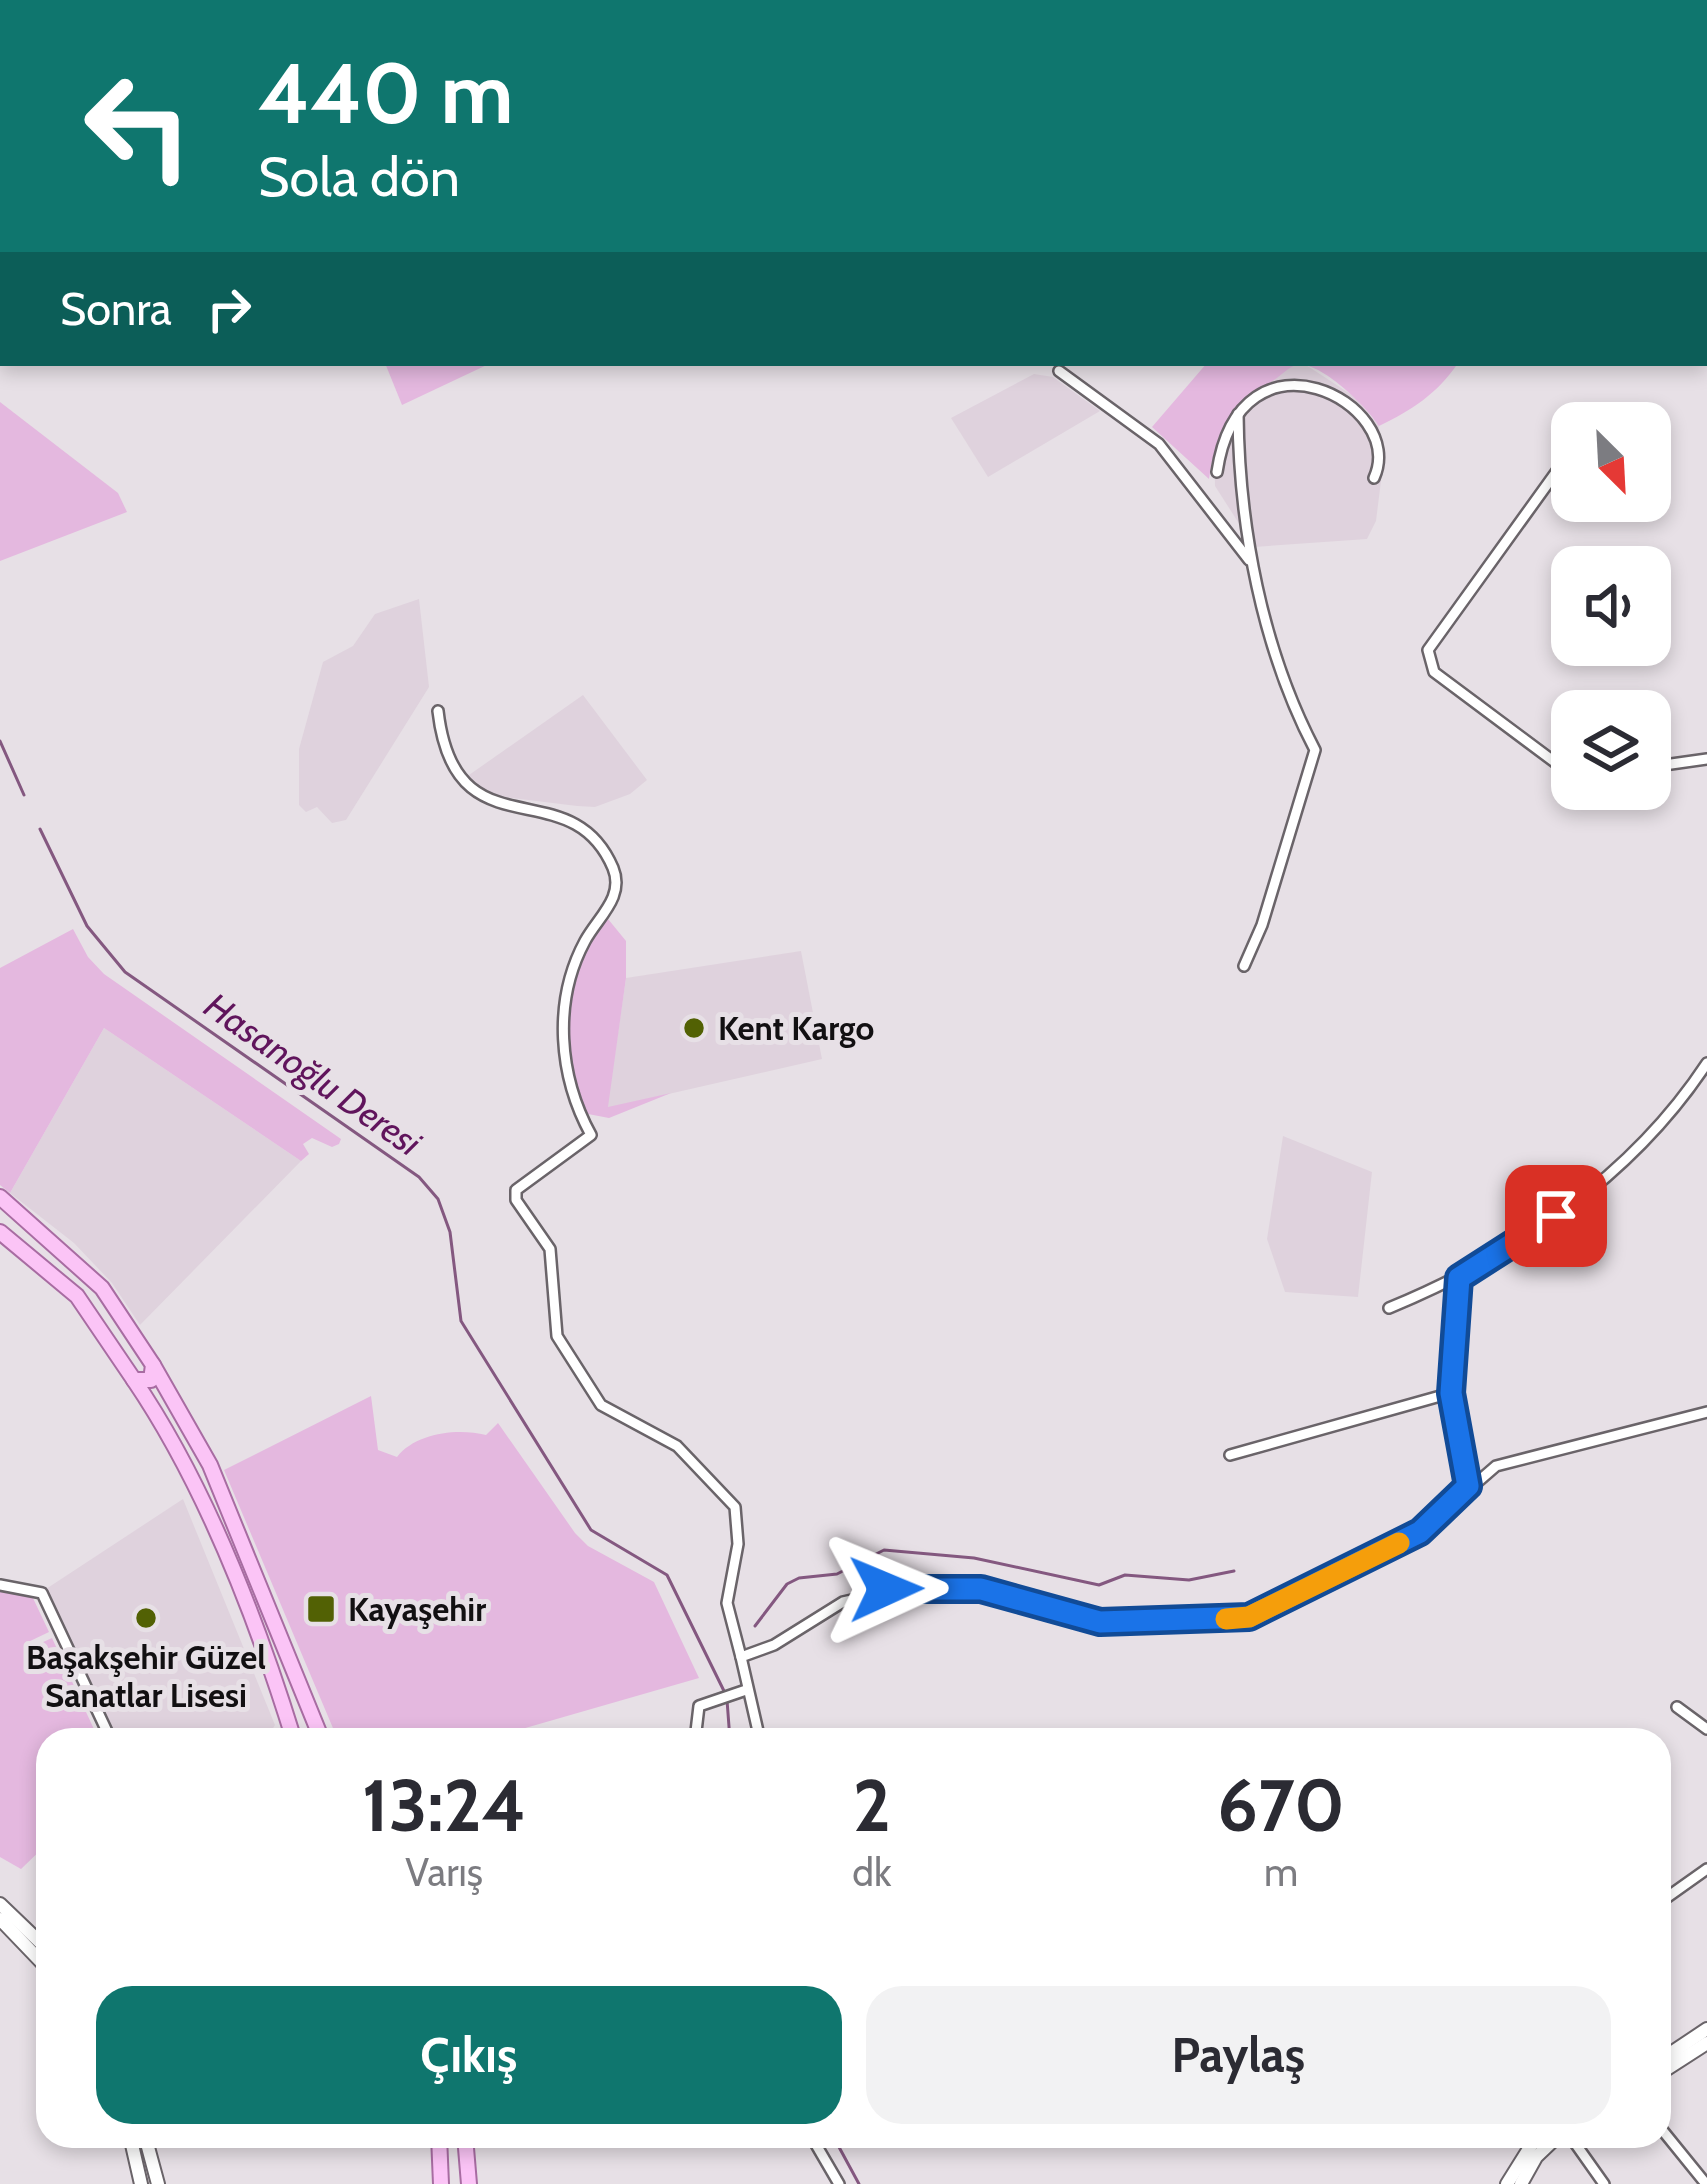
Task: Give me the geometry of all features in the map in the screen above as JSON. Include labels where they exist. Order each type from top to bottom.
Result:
[{"type":"main road","points":[[0,1197],[102,1288],[153,1365],[210,1465],[317,1728]]},
{"type":"main road","points":[[0,1232],[77,1296],[176,1441],[254,1627],[289,1728]]},
{"type":"main road","points":[[134,1380],[151,1380],[153,1365]]},
{"type":"main road","points":[[440,2148],[441,2184]]},
{"type":"main road","points":[[466,2148],[469,2184]]},
{"type":"street","points":[[1059,371],[1159,444],[1252,564]]},
{"type":"street","points":[[1217,472],[1225,437],[1238,414],[1277,387],[1307,382],[1322,386],[1371,430],[1379,454],[1374,478]]},
{"type":"street","points":[[1238,414],[1239,484],[1252,564],[1292,701],[1316,750],[1262,925],[1244,966]]},
{"type":"street","points":[[1551,479],[1428,650],[1434,672],[1551,760]]},
{"type":"street","points":[[438,711],[442,743],[473,789],[489,802],[559,813],[581,828],[612,864],[614,896],[584,943],[565,1020],[567,1084],[591,1135],[516,1190],[516,1200],[550,1249],[557,1336],[601,1405],[677,1446],[735,1507],[738,1544],[727,1603],[741,1657],[740,1690],[755,1728]]},
{"type":"street","points":[[1671,764],[1707,759]]},
{"type":"street","points":[[1389,1308],[1459,1278],[1580,1200],[1671,1118],[1707,1064]]},
{"type":"street","points":[[1459,1278],[1451,1393],[1468,1486]]},
{"type":"street","points":[[1230,1455],[1451,1393]]},
{"type":"street","points":[[741,1657],[793,1635],[843,1602],[909,1587],[981,1589],[1100,1622],[1249,1617],[1420,1532],[1496,1466],[1707,1412]]},
{"type":"street","points":[[0,1585],[42,1593],[105,1728]]},
{"type":"street","points":[[695,1728],[694,1713],[712,1697],[740,1690]]},
{"type":"street","points":[[1677,1707],[1707,1729]]},
{"type":"street","points":[[1671,1894],[1707,1869]]},
{"type":"street","points":[[0,1904],[36,1938]]},
{"type":"street","points":[[0,1919],[36,1956]]},
{"type":"street","points":[[1671,2056],[1705,2040]]},
{"type":"street","points":[[1671,2065],[1705,2040]]},
{"type":"street","points":[[1671,2141],[1706,2184]]},
{"type":"street","points":[[135,2148],[149,2184]]},
{"type":"street","points":[[146,2148],[149,2184]]},
{"type":"street","points":[[818,2148],[839,2184]]},
{"type":"street","points":[[1507,2184],[1530,2148]]},
{"type":"street","points":[[1521,2184],[1545,2148]]},
{"type":"street","points":[[1578,2148],[1604,2184]]},
{"type":"shaded area","points":[[386,366],[485,366],[402,405]]},
{"type":"shaded area","points":[[1204,366],[1294,366],[1236,409],[1221,432],[1209,479],[1152,427]]},
{"type":"shaded area","points":[[1292,366],[1308,366],[1355,397],[1379,426],[1382,473],[1376,521],[1367,539],[1254,547],[1215,486],[1214,448],[1238,402]]},
{"type":"shaded area","points":[[1309,366],[1456,366],[1423,400],[1379,426],[1354,397]]},
{"type":"shaded area","points":[[1034,374],[1053,377],[1100,411],[988,477],[951,418]]},
{"type":"shaded area","points":[[0,402],[118,493],[127,512],[0,561]]},
{"type":"shaded area","points":[[419,599],[429,687],[346,820],[332,823],[317,807],[306,812],[299,805],[299,749],[323,662],[353,646],[375,614]]},
{"type":"shaded area","points":[[583,695],[647,780],[630,794],[595,807],[577,806],[495,796],[473,783],[469,775]]},
{"type":"shaded area","points":[[608,919],[626,941],[626,978],[608,1107],[671,1093],[609,1118],[588,1114],[570,1070],[567,1042],[582,959]]},
{"type":"shaded area","points":[[73,929],[104,974],[341,1139],[339,1144],[332,1147],[312,1138],[303,1144],[309,1154],[301,1161],[104,1028],[10,1193],[0,1185],[0,968]]},
{"type":"shaded area","points":[[801,951],[822,1059],[607,1108],[626,978]]},
{"type":"shaded area","points":[[104,1028],[301,1161],[140,1325],[112,1283],[74,1243],[10,1193]]},
{"type":"shaded area","points":[[1283,1136],[1372,1172],[1358,1297],[1285,1292],[1267,1239]]},
{"type":"shaded area","points":[[371,1396],[378,1450],[397,1457],[426,1438],[463,1432],[486,1435],[498,1423],[575,1533],[588,1546],[654,1582],[699,1678],[526,1728],[333,1728],[224,1470]]},
{"type":"shaded area","name":"Başakşehir Güzel Sanatlar Lisesi","points":[[183,1499],[273,1728],[110,1728],[46,1589]]},
{"type":"shaded area","points":[[0,1591],[32,1596],[49,1632],[26,1643],[28,1649],[52,1638],[93,1728],[36,1728],[36,1855],[21,1869],[0,1857]]},
{"type":"waterway","name":"Hasanoğlu Deresi","points":[[0,741],[24,795]]},
{"type":"waterway","name":"Hasanoğlu Deresi","points":[[40,829],[87,926],[125,972],[419,1177],[438,1199],[450,1232],[461,1321],[591,1530],[667,1575],[724,1691]]},
{"type":"waterway","points":[[755,1626],[787,1584],[837,1574],[884,1550],[974,1558],[1099,1585],[1125,1575],[1189,1580],[1234,1571]]},
{"type":"waterway","name":"Hasanoğlu Deresi","points":[[727,1700],[729,1728]]},
{"type":"waterway","name":"Hasanoğlu Deresi","points":[[840,2148],[859,2184]]},
{"type":"slow traffic","points":[[1226,1619],[1249,1617],[1399,1543]]},
{"type":"place","name":"Kent Kargo","points":[[694,1028]]},
{"type":"place","name":"Kayaşehir","points":[[321,1609]]},
{"type":"place","name":"Başakşehir Güzel Sanatlar Lisesi","points":[[146,1618]]},
{"type":"route","points":[[886,1589],[981,1589],[1100,1622],[1152,1624],[1249,1617],[1420,1532],[1468,1486],[1451,1393],[1459,1278],[1556,1216]]}]
